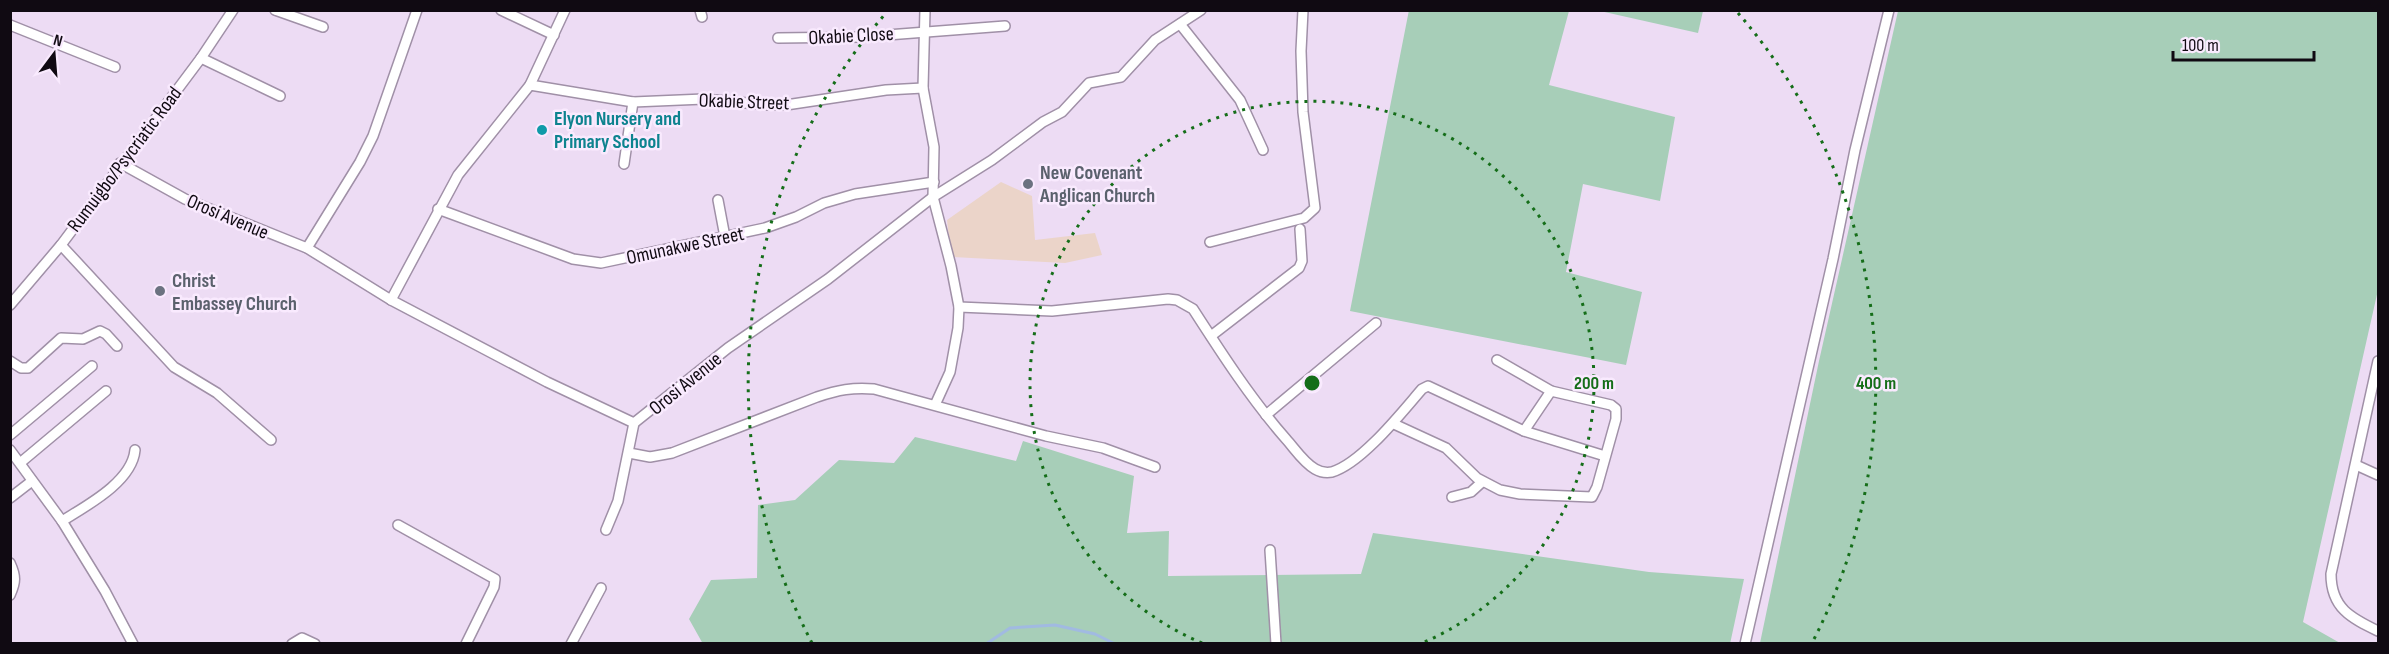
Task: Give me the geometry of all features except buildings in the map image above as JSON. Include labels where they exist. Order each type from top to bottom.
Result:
[{"type":"street","name":"Rumuigbo/Psycriatic Road","points":[[10,305],[60,245],[201,58],[233,10]]},
{"type":"street","points":[[275,10],[323,27]]},
{"type":"street","points":[[307,248],[360,162],[373,136],[417,10]]},
{"type":"street","points":[[501,10],[554,35]]},
{"type":"street","points":[[391,300],[458,175],[530,86],[565,10]]},
{"type":"street","points":[[925,10],[923,88],[934,147],[933,197],[959,308],[950,372],[935,405]]},
{"type":"street","name":"Orosi Avenue","points":[[120,163],[185,199],[307,248],[391,300],[547,382],[634,423],[728,348],[828,279],[933,197],[992,160],[1043,122],[1062,112],[1089,83],[1121,77],[1155,40],[1201,10]]},
{"type":"street","points":[[1210,242],[1304,218],[1315,208],[1303,112],[1301,51],[1303,10]]},
{"type":"street","points":[[1745,644],[1831,271],[1855,150],[1889,10]]},
{"type":"street","points":[[1180,24],[1240,100],[1263,150]]},
{"type":"street","points":[[10,25],[116,67]]},
{"type":"street","name":"Okabie Close","points":[[778,38],[861,37],[1005,26]]},
{"type":"street","points":[[201,58],[280,96]]},
{"type":"street","name":"Okabie Street","points":[[530,86],[633,102],[697,99],[786,105],[885,90],[923,88]]},
{"type":"street","points":[[624,164],[633,102]]},
{"type":"street","name":"Omunakwe Street","points":[[438,209],[545,250],[587,262],[601,263],[765,228],[796,217],[824,203],[855,194],[934,182]]},
{"type":"street","points":[[718,201],[725,237]]},
{"type":"street","points":[[1210,336],[1299,268],[1302,261],[1300,229]]},
{"type":"street","points":[[60,245],[174,367],[217,393],[271,440]]},
{"type":"street","points":[[959,308],[1052,311],[1177,300],[1193,309],[1235,375],[1306,462],[1325,473],[1333,472],[1350,463],[1394,424],[1422,389],[1428,386],[1524,431],[1605,456]]},
{"type":"street","points":[[1266,415],[1376,323]]},
{"type":"street","points":[[10,362],[21,368],[28,368],[61,338],[83,339],[100,331],[106,333],[117,346]]},
{"type":"street","points":[[1394,424],[1446,448],[1482,482],[1500,490],[1520,494],[1590,498],[1595,494],[1616,419],[1616,408],[1551,391],[1497,360]]},
{"type":"street","points":[[2379,362],[2331,574],[2331,587],[2337,603],[2349,615],[2379,631]]},
{"type":"street","points":[[10,435],[92,366]]},
{"type":"street","points":[[629,453],[650,458],[672,453],[840,389],[855,387],[874,389],[1046,436],[1103,448],[1155,467]]},
{"type":"street","points":[[21,463],[106,391]]},
{"type":"street","points":[[1524,431],[1551,391]]},
{"type":"street","points":[[606,530],[618,501],[634,423]]},
{"type":"street","points":[[10,450],[62,522],[105,591],[133,644]]},
{"type":"street","points":[[62,522],[106,493],[132,465],[135,450]]},
{"type":"street","points":[[2355,465],[2379,475]]},
{"type":"street","points":[[10,498],[32,481]]},
{"type":"street","points":[[1452,497],[1471,492],[1482,482]]},
{"type":"street","points":[[398,525],[495,579],[494,587],[466,644]]},
{"type":"street","points":[[1270,550],[1276,644]]},
{"type":"street","points":[[10,563],[16,575],[15,585],[10,595]]},
{"type":"street","points":[[571,644],[601,588]]},
{"type":"street","points":[[292,644],[302,638],[315,644]]},
{"type":"shaded area","points":[[1001,182],[1032,196],[1035,240],[1095,233],[1102,255],[1065,263],[953,257],[947,220]]},
{"type":"green space","points":[[1409,10],[1569,11],[1549,85],[1675,117],[1660,201],[1583,184],[1566,272],[1642,292],[1626,365],[1350,311]]},
{"type":"green space","points":[[1703,10],[1698,33],[1600,11]]},
{"type":"green space","points":[[1898,11],[2378,11],[2378,290],[2303,622],[2340,643],[1760,643],[1819,361]]},
{"type":"green space","points":[[915,437],[1016,461],[1023,441],[1134,476],[1127,533],[1169,531],[1168,576],[1361,574],[1373,533],[1649,572],[1744,579],[1730,644],[703,644],[689,619],[711,580],[757,578],[758,505],[795,500],[839,460],[894,463]]},
{"type":"waterway","points":[[986,644],[1010,628],[1055,625],[1095,634],[1115,644]]},
{"type":"place","name":"Elyon Nursery and Primary School","points":[[542,130]]},
{"type":"place","name":"New Covenant Anglican Church","points":[[1028,184]]},
{"type":"place","name":"Christ Embassey Church","points":[[160,291]]}]
